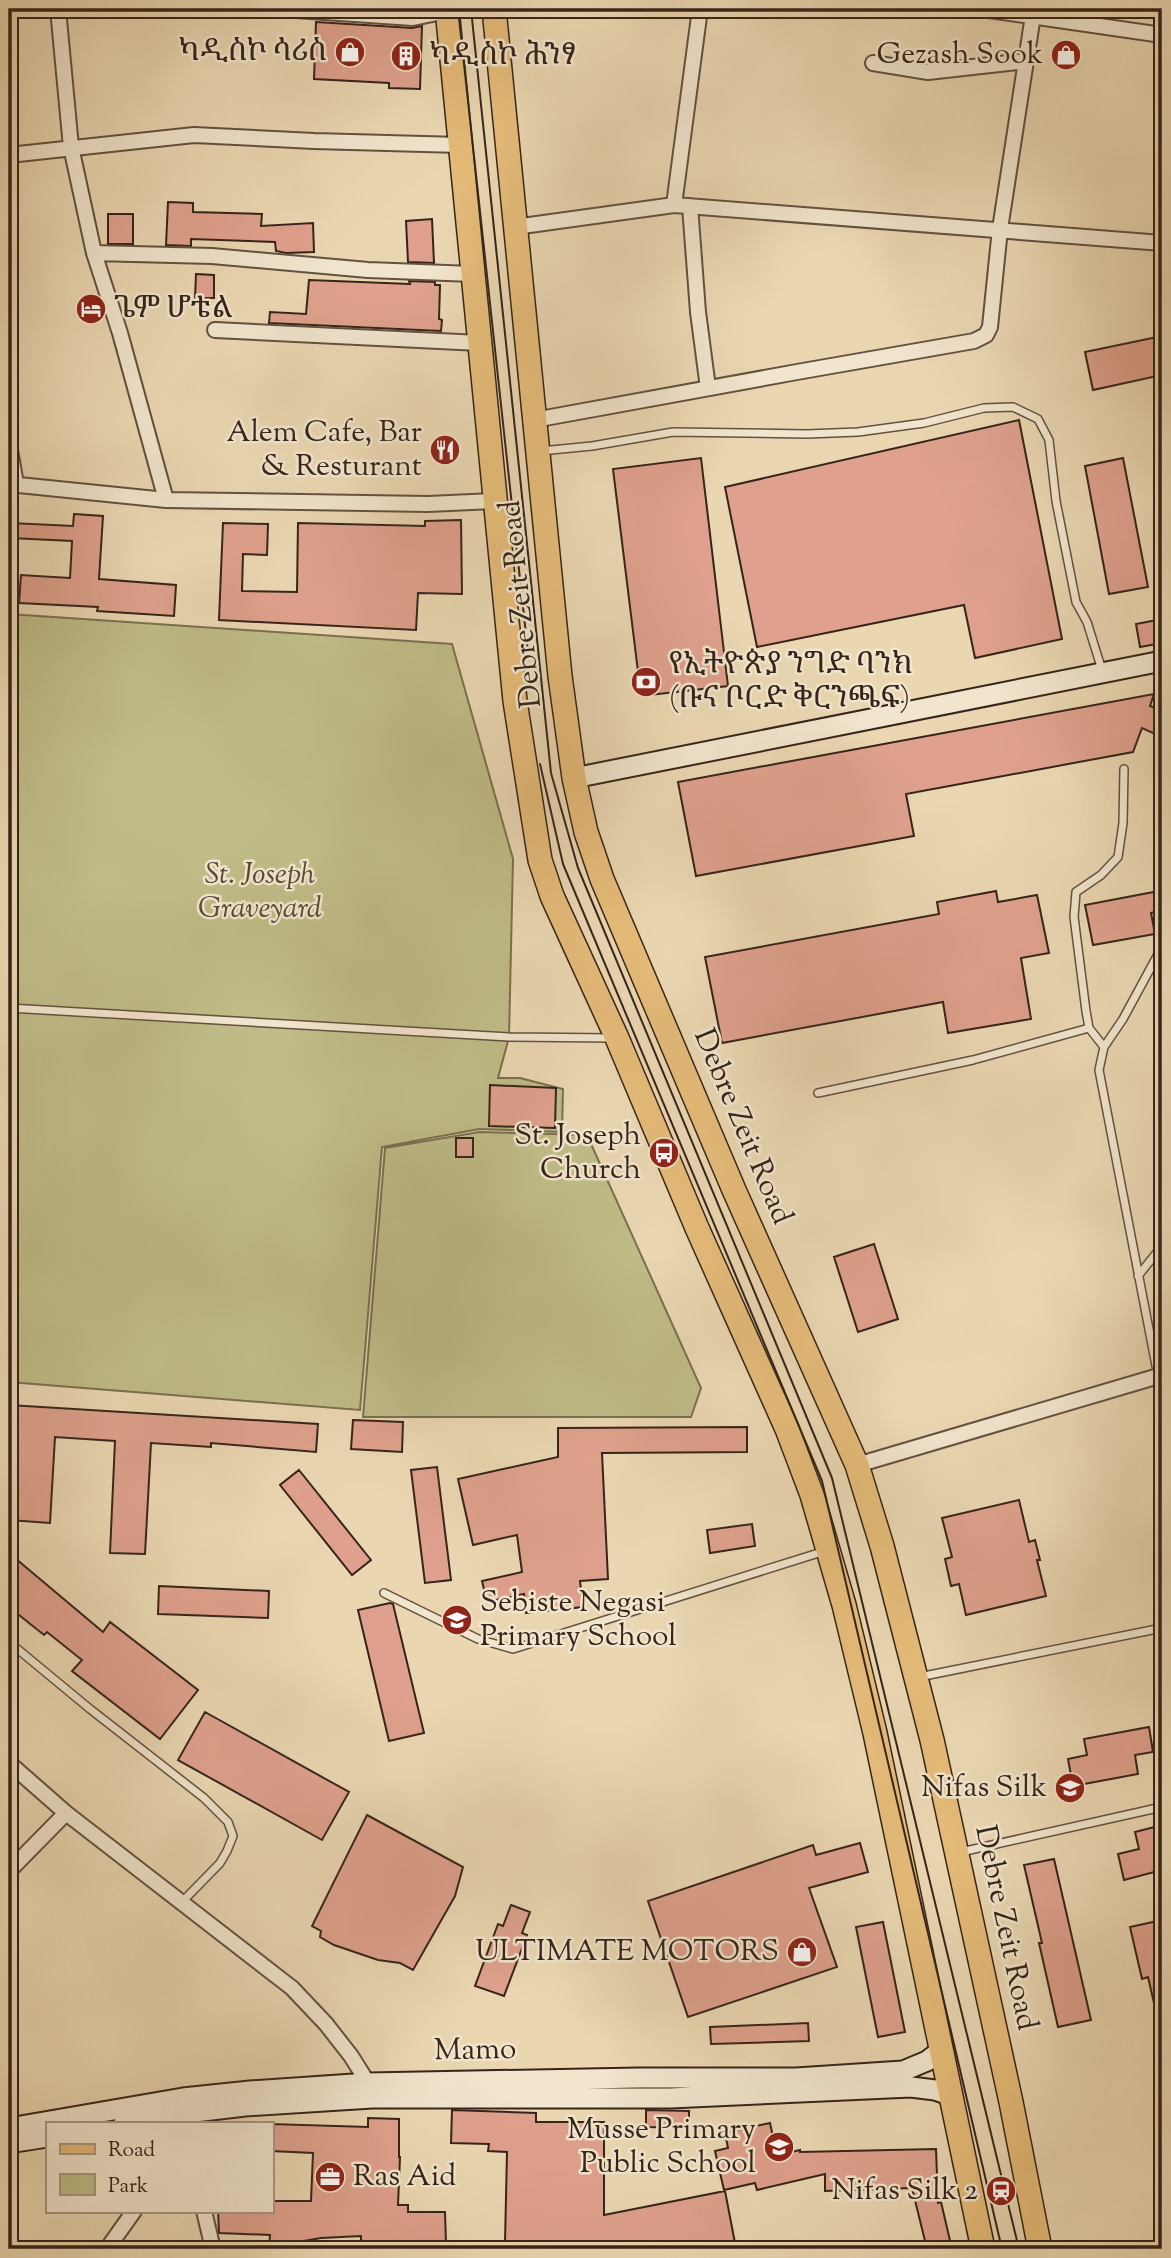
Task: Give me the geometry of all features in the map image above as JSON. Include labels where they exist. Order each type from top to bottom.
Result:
[{"type":"main road","name":"Debre Zeit Road","points":[[494,9],[560,676],[574,778],[586,832],[602,879],[734,1191],[858,1465],[916,1677],[957,1853],[1040,2249]]},
{"type":"main road","name":"Debre Zeit Road","points":[[447,10],[515,701],[523,766],[540,860],[552,896],[617,1038],[697,1228],[787,1429],[812,1495],[829,1550],[875,1733],[983,2249]]},
{"type":"street","points":[[58,9],[71,147],[94,253],[120,333],[166,500]]},
{"type":"street","points":[[281,9],[413,18],[447,10]]},
{"type":"street","points":[[674,205],[700,9]]},
{"type":"street","points":[[982,9],[1033,13],[1162,35]]},
{"type":"street","points":[[534,420],[974,341],[986,335],[990,327],[1000,229],[1033,13]]},
{"type":"street","points":[[873,63],[928,72],[1026,61]]},
{"type":"street","points":[[9,155],[194,135],[460,145]]},
{"type":"street","points":[[515,227],[674,205],[1162,243]]},
{"type":"street","points":[[690,206],[698,313],[708,388]]},
{"type":"street","points":[[94,253],[212,256],[368,270],[473,274]]},
{"type":"street","points":[[215,330],[480,342]]},
{"type":"street","points":[[9,444],[12,484],[166,500],[428,504],[494,501]]},
{"type":"street","points":[[574,778],[1162,661]]},
{"type":"street","points":[[858,1465],[1160,1376]]},
{"type":"street","points":[[12,1770],[292,1988],[351,2056],[370,2090]]},
{"type":"street","points":[[9,1871],[66,1813]]},
{"type":"street","name":"Mamo","points":[[71,2122],[185,2111],[250,2091],[670,2089],[903,2071],[927,2061],[940,2051]]},
{"type":"street","points":[[670,2089],[911,2087],[950,2095]]},
{"type":"street","points":[[129,2122],[185,2111]]},
{"type":"street","name":"Mamo","points":[[9,2128],[46,2124]]},
{"type":"street","points":[[9,2143],[46,2137]]},
{"type":"street","points":[[107,2249],[133,2212]]},
{"type":"street","points":[[204,2212],[213,2249]]},
{"type":"lane","points":[[537,451],[592,446],[673,432],[858,432],[923,423],[984,408],[1013,407],[1038,419],[1049,440],[1056,501],[1076,602],[1087,622],[1103,672]]},
{"type":"lane","points":[[1104,1047],[1089,1028],[1074,917],[1076,892],[1101,875],[1118,857],[1123,823],[1124,769]]},
{"type":"lane","points":[[1160,1376],[1099,1070],[1104,1047],[1123,1019],[1162,947]]},
{"type":"lane","points":[[9,1008],[509,1037],[617,1038]]},
{"type":"lane","points":[[818,1093],[973,1060],[1089,1028]]},
{"type":"lane","points":[[1138,1276],[1162,1246]]},
{"type":"lane","points":[[384,1593],[478,1639],[513,1649],[829,1550]]},
{"type":"lane","points":[[916,1677],[1162,1628]]},
{"type":"lane","points":[[9,1642],[204,1798],[229,1822],[233,1836],[220,1863],[181,1902]]},
{"type":"lane","points":[[957,1853],[1162,1807]]},
{"type":"green space","name":"St. Joseph Graveyard","points":[[9,614],[452,644],[513,859],[509,1037],[498,1078],[520,1078],[563,1089],[562,1132],[479,1129],[382,1147],[360,1410],[9,1382]]},
{"type":"green space","points":[[479,1132],[587,1135],[701,1388],[691,1417],[363,1417],[385,1148]]},
{"type":"building","points":[[316,22],[412,28],[422,26],[420,89],[389,88],[389,83],[314,79]]},
{"type":"building","points":[[168,202],[193,203],[193,212],[262,214],[261,226],[313,223],[314,252],[276,251],[275,242],[191,239],[191,246],[166,245]]},
{"type":"building","points":[[108,214],[133,214],[133,244],[108,244]]},
{"type":"building","points":[[432,219],[434,263],[408,262],[406,221]]},
{"type":"building","points":[[196,274],[214,275],[214,298],[195,298]]},
{"type":"building","points":[[309,280],[410,284],[409,281],[435,282],[435,285],[440,285],[441,331],[269,323],[270,312],[306,314]]},
{"type":"building","points":[[1162,336],[1162,375],[1093,390],[1085,352]]},
{"type":"building","points":[[1019,420],[1062,639],[975,658],[964,605],[757,647],[725,487]]},
{"type":"building","points":[[701,458],[728,686],[641,696],[613,469]]},
{"type":"building","points":[[1123,458],[1148,587],[1109,594],[1085,466]]},
{"type":"building","points":[[74,514],[103,516],[99,579],[176,585],[174,616],[97,611],[98,607],[19,603],[21,575],[70,578],[72,541],[11,538],[11,523],[73,526]]},
{"type":"building","points":[[461,520],[462,594],[418,593],[416,630],[219,620],[223,523],[268,524],[267,555],[243,554],[242,591],[297,592],[298,523],[425,526],[425,521]]},
{"type":"building","points":[[1162,619],[1162,643],[1140,647],[1136,624]]},
{"type":"building","points":[[1154,694],[1150,706],[1162,711],[1162,737],[1142,728],[1133,752],[906,794],[914,836],[696,876],[678,782]]},
{"type":"building","points":[[996,891],[998,902],[1037,895],[1049,953],[1021,958],[1031,1019],[948,1033],[943,1002],[722,1043],[705,957],[939,914],[937,902]]},
{"type":"building","points":[[1159,891],[1162,910],[1151,913],[1155,934],[1093,945],[1085,905]]},
{"type":"building","points":[[490,1085],[556,1088],[555,1128],[489,1126]]},
{"type":"building","points":[[456,1138],[473,1138],[473,1157],[456,1157]]},
{"type":"building","points":[[874,1244],[898,1319],[858,1332],[834,1257]]},
{"type":"building","points":[[9,1405],[318,1424],[316,1452],[211,1443],[211,1447],[151,1443],[145,1554],[110,1553],[115,1441],[55,1437],[50,1523],[9,1520]]},
{"type":"building","points":[[353,1420],[403,1422],[402,1452],[351,1449]]},
{"type":"building","points":[[747,1427],[747,1452],[602,1453],[608,1579],[580,1581],[583,1607],[526,1613],[524,1594],[487,1602],[482,1581],[522,1572],[517,1535],[473,1545],[458,1479],[558,1457],[558,1428]]},
{"type":"building","points":[[437,1467],[451,1580],[425,1583],[411,1470]]},
{"type":"building","points":[[299,1470],[371,1560],[352,1575],[280,1485]]},
{"type":"building","points":[[1019,1500],[1029,1542],[1035,1540],[1046,1596],[966,1615],[959,1584],[951,1586],[945,1559],[952,1557],[942,1518]]},
{"type":"building","points":[[752,1524],[755,1546],[710,1553],[707,1530]]},
{"type":"building","points":[[9,1553],[103,1632],[110,1622],[198,1690],[160,1739],[72,1671],[82,1660],[9,1607]]},
{"type":"building","points":[[159,1586],[269,1591],[268,1618],[158,1614]]},
{"type":"building","points":[[393,1604],[424,1733],[389,1741],[358,1610]]},
{"type":"building","points":[[205,1712],[349,1792],[322,1840],[178,1760]]},
{"type":"building","points":[[1149,1727],[1153,1752],[1135,1755],[1138,1774],[1073,1786],[1068,1759],[1087,1755],[1084,1739]]},
{"type":"building","points":[[367,1815],[463,1867],[455,1896],[413,1970],[400,1963],[378,1960],[334,1945],[320,1937],[321,1931],[312,1926]]},
{"type":"building","points":[[1162,1825],[1162,1870],[1124,1880],[1118,1854],[1139,1849],[1135,1832]]},
{"type":"building","points":[[860,1843],[868,1872],[809,1888],[837,1967],[688,2017],[648,1901],[813,1845],[816,1855]]},
{"type":"building","points":[[1054,1859],[1091,2020],[1058,2027],[1024,1865]]},
{"type":"building","points":[[511,1905],[530,1912],[522,1933],[527,1935],[504,1996],[475,1986],[498,1924],[503,1926]]},
{"type":"building","points":[[1162,1920],[1162,2011],[1156,2012],[1148,1977],[1142,1979],[1130,1927]]},
{"type":"building","points":[[883,1922],[905,2032],[878,2037],[856,1927]]},
{"type":"building","points":[[808,2023],[809,2041],[711,2044],[710,2027]]},
{"type":"building","points":[[452,2110],[536,2113],[536,2122],[604,2122],[604,2215],[725,2191],[735,2243],[702,2249],[551,2249],[551,2244],[505,2242],[507,2152],[488,2151],[489,2144],[451,2143]]},
{"type":"building","points":[[646,2110],[689,2111],[689,2128],[646,2127]]},
{"type":"building","points":[[368,2118],[399,2119],[398,2205],[408,2205],[408,2212],[445,2212],[446,2244],[361,2245],[361,2236],[321,2238],[269,2247],[270,2235],[219,2233],[218,2212],[273,2212],[273,2201],[311,2201],[313,2153],[273,2151],[273,2124],[368,2127]]},
{"type":"building","points":[[770,2123],[777,2155],[800,2150],[936,2149],[938,2203],[941,2202],[952,2249],[927,2249],[912,2188],[825,2191],[825,2174],[757,2190],[755,2183],[724,2190],[715,2151],[728,2148],[725,2133]]},
{"type":"tram line","points":[[458,9],[528,653]]},
{"type":"tram line","points":[[471,9],[551,773],[578,868],[832,1478],[1019,2249]]},
{"type":"tram line","points":[[540,764],[563,864],[822,1481],[1002,2249]]},
{"type":"place","name":"ካዲስኮ ሳሪስ","points":[[350,52]]},
{"type":"place","name":"Gezash Sook","points":[[1066,55]]},
{"type":"place","name":"ካዲስኮ ሕንፃ","points":[[406,56]]},
{"type":"place","name":"ጌም ሆቴል","points":[[91,309]]},
{"type":"place","name":"Alem Cafe, Bar & Resturant","points":[[445,450]]},
{"type":"place","name":"የኢትዮጵያ ንግድ ባንክ (ቡና ቦርድ ቅርንጫፍ)","points":[[646,682]]},
{"type":"place","name":"St. Joseph Church","points":[[664,1153]]},
{"type":"place","name":"Sebiste Negasi Primary School","points":[[457,1620]]},
{"type":"place","name":"Nifas Silk","points":[[1070,1788]]},
{"type":"place","name":"ULTIMATE MOTORS","points":[[802,1952]]},
{"type":"place","name":"Musse Primary Public School","points":[[779,2147]]},
{"type":"place","name":"Ras Aid","points":[[330,2177]]},
{"type":"place","name":"Nifas Silk 2","points":[[1001,2191]]}]
